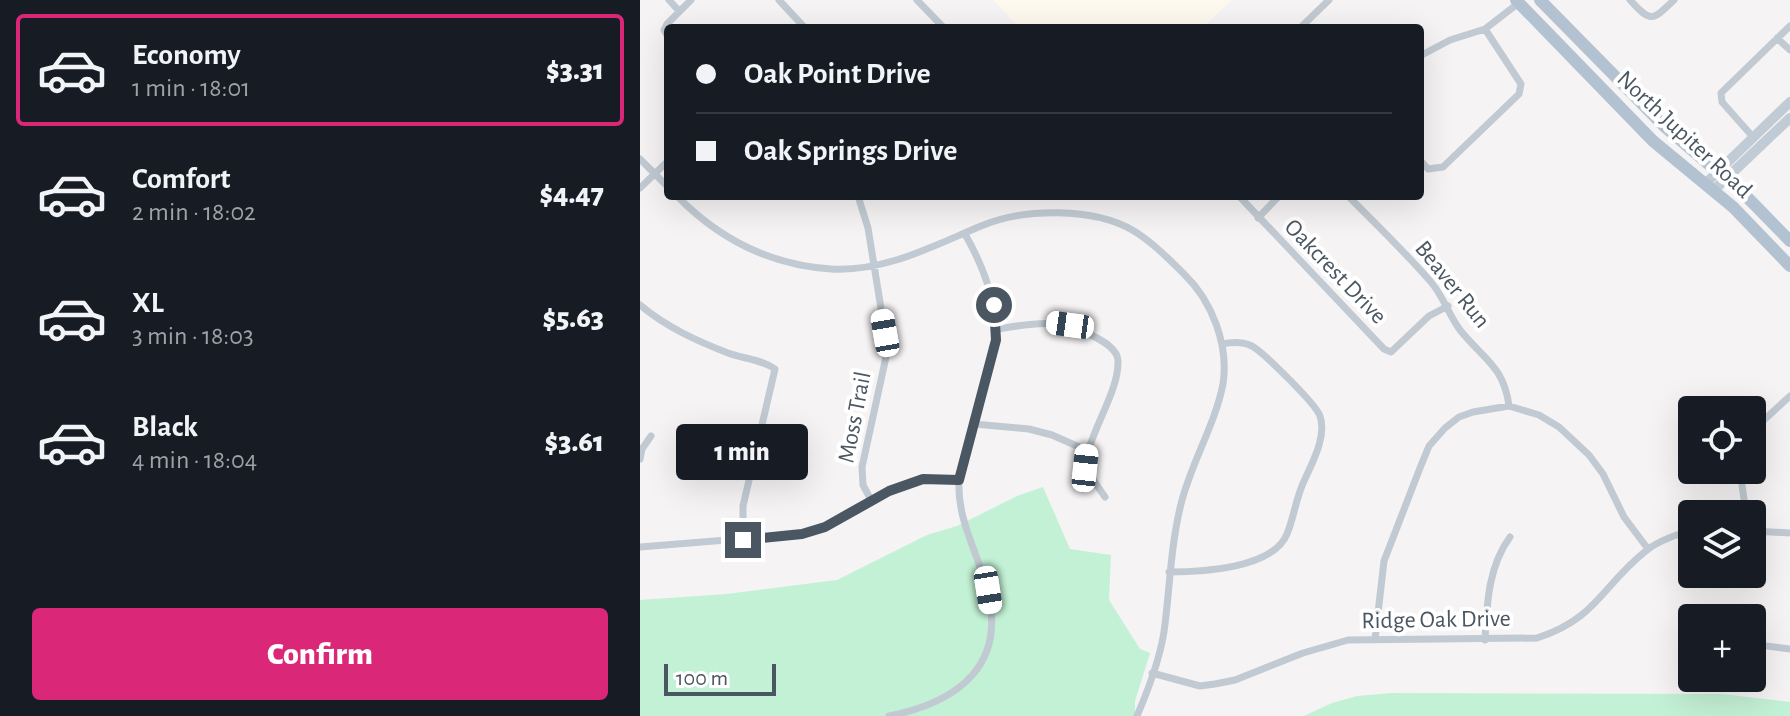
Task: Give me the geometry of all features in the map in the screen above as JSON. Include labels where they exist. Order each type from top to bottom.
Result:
[{"type":"main road","name":"North Jupiter Road","points":[[1540,0],[1665,127],[1790,241]]},
{"type":"main road","name":"North Jupiter Road","points":[[1519,1],[1653,141],[1788,260]]},
{"type":"street","points":[[669,0],[679,11]]},
{"type":"street","points":[[672,24],[679,11],[691,0]]},
{"type":"street","points":[[779,0],[801,24]]},
{"type":"street","points":[[917,0],[940,24]]},
{"type":"street","points":[[1304,24],[1329,0]]},
{"type":"street","points":[[1630,0],[1651,18],[1674,0]]},
{"type":"street","points":[[1424,54],[1450,40],[1485,29],[1519,1]]},
{"type":"street","points":[[1753,137],[1720,97],[1726,86],[1790,26]]},
{"type":"street","points":[[1424,164],[1428,169],[1443,167],[1519,94],[1521,84],[1485,29]]},
{"type":"street","points":[[1777,38],[1790,50]]},
{"type":"street","points":[[1709,188],[1753,137],[1790,102]]},
{"type":"street","points":[[1721,175],[1790,118]]},
{"type":"street","points":[[640,159],[664,183]]},
{"type":"street","points":[[640,188],[664,165]]},
{"type":"street","points":[[681,200],[709,225],[757,253],[778,260],[832,269],[874,267],[913,256],[982,225],[1008,218],[1046,214],[1103,217],[1134,231],[1194,283],[1212,314],[1222,344],[1223,384],[1181,502],[1169,572],[1165,627],[1137,716]]},
{"type":"street","name":"Moss Trail","points":[[859,200],[868,228],[885,333],[886,357],[862,467],[863,485],[872,502]]},
{"type":"street","name":"Oakcrest Drive","points":[[1242,200],[1384,349],[1391,352],[1429,316],[1448,306]]},
{"type":"street","points":[[1258,218],[1275,200]]},
{"type":"street","name":"Beaver Run","points":[[1352,200],[1432,283],[1459,328],[1489,358],[1500,374],[1507,387],[1509,406]]},
{"type":"street","points":[[889,716],[919,710],[958,691],[977,669],[990,638],[992,618],[988,590],[960,511],[959,480],[997,329],[986,280],[965,234]]},
{"type":"street","points":[[640,305],[663,324],[731,354],[767,363],[775,369],[743,506],[743,540]]},
{"type":"street","points":[[997,329],[1045,322],[1070,325],[1103,341],[1115,352],[1118,361],[1113,385],[1086,450],[1085,468],[1105,497]]},
{"type":"street","points":[[1169,572],[1216,570],[1256,559],[1276,548],[1287,534],[1296,499],[1317,452],[1321,423],[1313,404],[1250,345],[1222,344]]},
{"type":"street","points":[[1766,418],[1790,396]]},
{"type":"street","points":[[1375,639],[1384,561],[1429,446],[1459,417],[1509,406],[1539,415],[1559,427],[1589,455],[1603,474],[1624,517],[1648,549]]},
{"type":"street","points":[[974,424],[1029,429],[1086,450]]},
{"type":"street","points":[[640,459],[642,449],[651,436]]},
{"type":"street","points":[[640,547],[802,534],[825,527],[889,491],[923,479],[959,480]]},
{"type":"street","points":[[1766,532],[1790,533]]},
{"type":"street","name":"Ridge Oak Drive","points":[[1152,673],[1200,686],[1215,684],[1328,645],[1375,639],[1537,638],[1579,619],[1648,549],[1678,535]]},
{"type":"street","points":[[1485,640],[1488,589],[1503,546],[1510,537]]},
{"type":"street","points":[[1766,646],[1790,649]]},
{"type":"shaded area","points":[[993,0],[1232,0],[1206,24],[1016,24]]},
{"type":"green space","points":[[1043,487],[1070,549],[1111,555],[1109,600],[1140,649],[1150,653],[1135,701],[1135,716],[640,716],[640,600],[727,594],[837,580],[927,535],[957,526],[1017,496]]},
{"type":"green space","points":[[1391,693],[1722,694],[1790,702],[1790,716],[1304,716],[1357,696]]},
{"type":"route","points":[[743,540],[802,534],[825,527],[889,491],[923,479],[959,480],[996,340],[994,305]]}]
